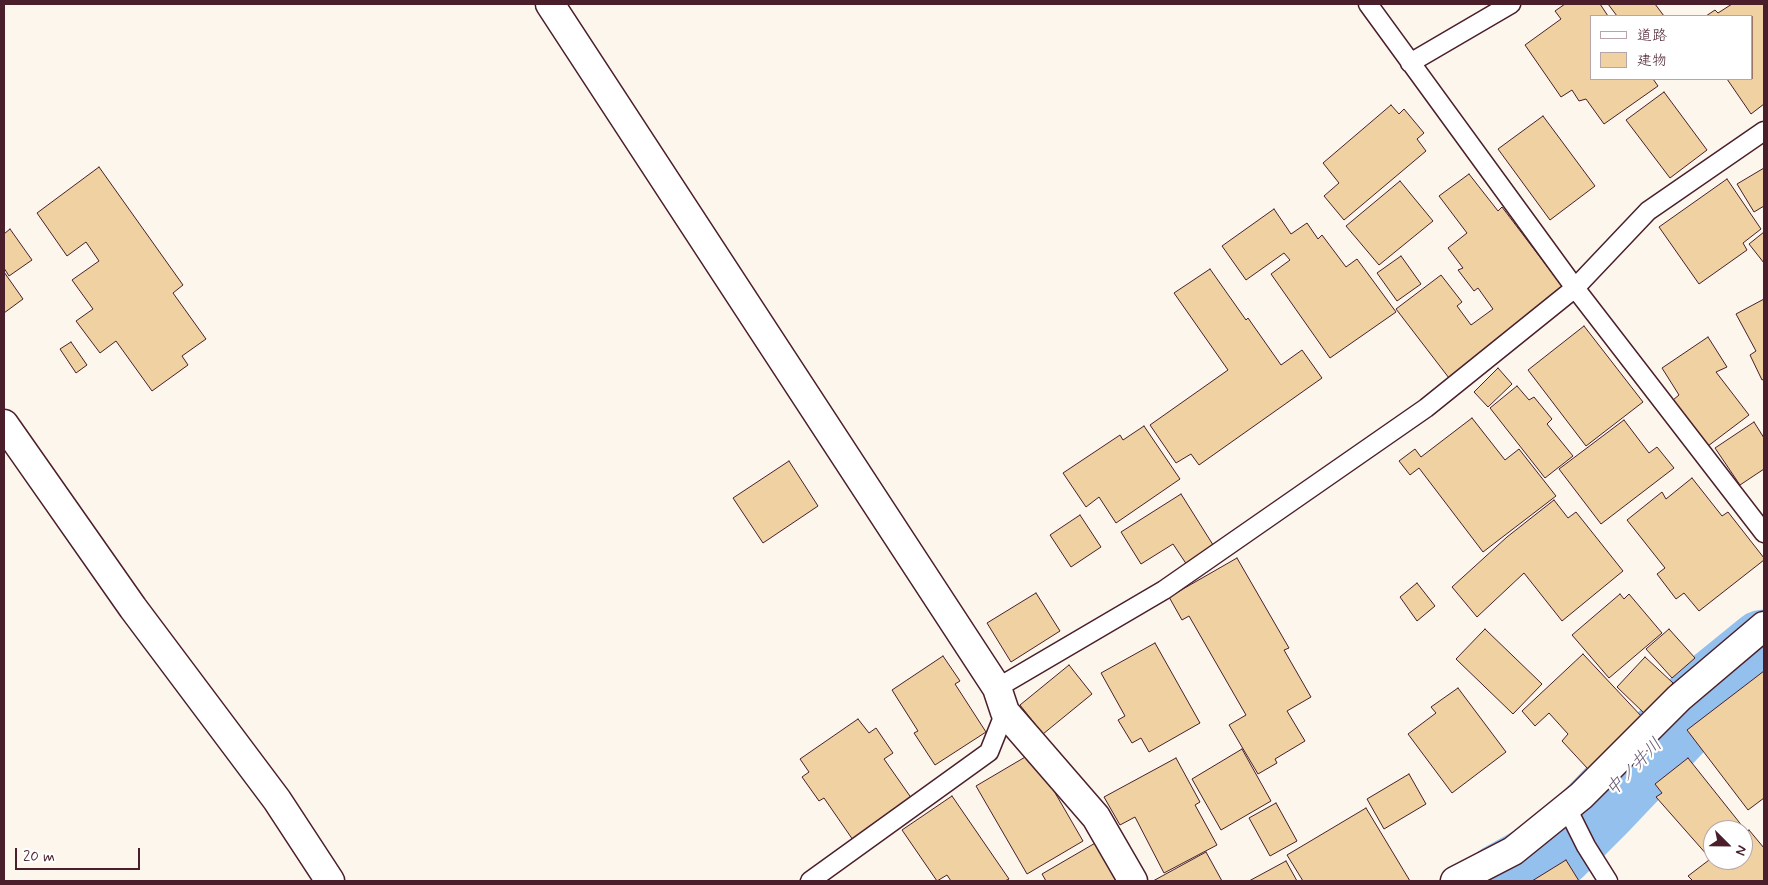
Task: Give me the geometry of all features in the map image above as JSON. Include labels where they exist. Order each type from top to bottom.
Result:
[{"type":"street","points":[[550,4],[1001,700],[1096,817],[1133,881]]},
{"type":"street","points":[[4,424],[133,608],[277,800],[330,881]]},
{"type":"street","points":[[1456,881],[1513,851],[1570,814],[1581,796],[1679,698],[1764,626]]},
{"type":"lane","points":[[1368,4],[1575,288],[1764,533]]},
{"type":"lane","points":[[1410,63],[1511,4]]},
{"type":"lane","points":[[810,881],[989,752],[1001,700],[1164,590],[1426,408],[1575,288],[1648,211],[1764,131]]},
{"type":"lane","points":[[1570,814],[1586,846],[1608,881]]},
{"type":"building","points":[[1565,4],[1600,4],[1607,15],[1590,15],[1590,80],[1654,80],[1658,86],[1604,124],[1586,99],[1579,101],[1572,90],[1561,97],[1525,45],[1561,19],[1555,11]]},
{"type":"building","points":[[1608,4],[1655,4],[1663,15],[1616,15]]},
{"type":"building","points":[[1732,4],[1764,4],[1764,104],[1751,114],[1728,80],[1753,80],[1753,15],[1708,15],[1715,10],[1718,13]]},
{"type":"building","points":[[1664,92],[1707,150],[1670,178],[1626,120]]},
{"type":"building","points":[[1391,105],[1399,114],[1404,109],[1424,133],[1417,139],[1426,151],[1344,220],[1324,196],[1339,183],[1323,163]]},
{"type":"building","points":[[1543,116],[1595,186],[1550,220],[1498,149]]},
{"type":"building","points":[[99,167],[183,285],[173,293],[206,339],[182,356],[188,365],[152,391],[116,341],[100,353],[76,321],[93,309],[72,280],[99,261],[86,242],[67,256],[37,213]]},
{"type":"building","points":[[1764,168],[1764,206],[1754,212],[1737,184]]},
{"type":"building","points":[[1469,174],[1498,211],[1502,207],[1565,290],[1449,378],[1396,309],[1441,275],[1462,302],[1457,306],[1471,325],[1493,309],[1478,288],[1474,291],[1458,270],[1463,268],[1448,248],[1467,233],[1439,196]]},
{"type":"building","points":[[1727,179],[1761,229],[1743,243],[1747,250],[1699,284],[1659,227]]},
{"type":"building","points":[[1400,181],[1433,221],[1379,265],[1346,226]]},
{"type":"building","points":[[1274,209],[1291,234],[1307,223],[1318,239],[1322,235],[1346,267],[1357,259],[1396,312],[1330,358],[1271,274],[1290,260],[1284,253],[1246,280],[1222,246]]},
{"type":"building","points":[[10,229],[32,260],[9,276],[4,268],[4,234]]},
{"type":"building","points":[[1764,232],[1764,263],[1749,244]]},
{"type":"building","points":[[1401,256],[1421,284],[1397,301],[1377,273]]},
{"type":"building","points":[[1210,269],[1281,365],[1302,350],[1322,378],[1199,465],[1191,454],[1176,463],[1150,425],[1228,370],[1174,293]]},
{"type":"building","points":[[4,272],[23,299],[4,313]]},
{"type":"building","points":[[1764,299],[1764,379],[1762,380],[1750,355],[1756,351],[1736,314]]},
{"type":"building","points":[[1584,326],[1643,402],[1586,446],[1528,370]]},
{"type":"building","points":[[1708,337],[1727,367],[1716,372],[1749,415],[1708,446],[1673,400],[1679,395],[1662,368]]},
{"type":"building","points":[[71,342],[87,365],[76,373],[60,349]]},
{"type":"building","points":[[1498,368],[1512,384],[1488,407],[1474,392]]},
{"type":"building","points":[[1517,386],[1529,400],[1534,397],[1552,419],[1547,424],[1573,456],[1545,478],[1490,408]]},
{"type":"building","points":[[1472,418],[1505,460],[1519,449],[1556,496],[1483,552],[1419,468],[1410,475],[1399,461],[1415,449],[1421,457]]},
{"type":"building","points":[[1624,420],[1649,453],[1657,447],[1674,468],[1601,524],[1559,469]]},
{"type":"building","points":[[1754,422],[1764,438],[1764,469],[1740,485],[1715,448]]},
{"type":"building","points":[[1144,426],[1180,479],[1116,523],[1099,497],[1086,507],[1063,473],[1120,435],[1123,440]]},
{"type":"building","points":[[789,461],[818,506],[763,543],[733,498]]},
{"type":"building","points":[[1692,478],[1722,516],[1728,512],[1764,558],[1764,560],[1699,611],[1684,593],[1676,599],[1657,574],[1665,568],[1627,520],[1662,492],[1666,499]]},
{"type":"building","points":[[1181,494],[1215,548],[1187,565],[1173,544],[1141,564],[1121,532]]},
{"type":"building","points":[[1554,500],[1568,518],[1576,512],[1623,571],[1562,621],[1524,573],[1477,617],[1452,587],[1507,537]]},
{"type":"building","points":[[1080,515],[1101,547],[1071,567],[1050,535]]},
{"type":"building","points":[[1237,558],[1289,648],[1284,650],[1311,697],[1287,711],[1305,741],[1275,759],[1277,763],[1258,774],[1229,725],[1246,715],[1189,616],[1182,620],[1169,597]]},
{"type":"building","points":[[1417,583],[1435,606],[1417,621],[1400,597]]},
{"type":"building","points":[[1036,593],[1060,631],[1011,662],[987,623]]},
{"type":"building","points":[[1620,594],[1624,599],[1629,594],[1662,633],[1609,678],[1572,635]]},
{"type":"building","points":[[1485,629],[1542,684],[1513,714],[1456,659]]},
{"type":"building","points":[[1669,629],[1695,658],[1672,678],[1646,649]]},
{"type":"building","points":[[1155,643],[1200,723],[1149,752],[1141,738],[1132,743],[1118,720],[1125,716],[1101,673]]},
{"type":"building","points":[[1583,654],[1643,718],[1588,769],[1562,741],[1568,734],[1549,713],[1535,726],[1522,711]]},
{"type":"building","points":[[943,656],[960,681],[955,684],[986,732],[935,765],[914,733],[918,731],[892,690]]},
{"type":"building","points":[[1645,657],[1673,683],[1645,714],[1617,687]]},
{"type":"building","points":[[1069,665],[1092,694],[1043,734],[1020,705]]},
{"type":"building","points":[[1764,671],[1764,798],[1748,810],[1687,730]]},
{"type":"building","points":[[1458,688],[1506,752],[1452,793],[1408,734],[1436,713],[1431,707]]},
{"type":"building","points":[[858,719],[869,733],[876,728],[893,753],[884,759],[912,799],[853,840],[824,798],[819,801],[802,777],[809,772],[800,759]]},
{"type":"building","points":[[1242,749],[1271,801],[1221,830],[1192,779]]},
{"type":"building","points":[[1032,753],[1083,841],[1027,874],[976,786]]},
{"type":"building","points":[[1176,758],[1200,802],[1195,805],[1217,845],[1164,873],[1135,817],[1120,825],[1104,797]]},
{"type":"building","points":[[1688,758],[1737,820],[1703,820],[1703,850],[1656,797],[1662,793],[1655,784]]},
{"type":"building","points":[[1409,774],[1426,804],[1384,829],[1367,799]]},
{"type":"building","points":[[952,796],[1009,879],[1005,881],[951,881],[947,875],[937,881],[902,830]]},
{"type":"building","points":[[1276,803],[1297,841],[1270,856],[1249,818]]},
{"type":"building","points":[[1366,808],[1410,881],[1303,881],[1287,855]]},
{"type":"building","points":[[1753,835],[1764,848],[1764,881],[1693,881],[1688,876],[1703,865],[1703,870],[1753,870]]},
{"type":"building","points":[[1097,842],[1120,881],[1046,881],[1042,874]]},
{"type":"building","points":[[1206,852],[1222,881],[1153,881]]},
{"type":"building","points":[[1566,860],[1579,881],[1532,881]]},
{"type":"building","points":[[1286,861],[1297,881],[1249,881]]},
{"type":"waterway","name":"中ノ井川","points":[[1501,881],[1557,850],[1711,690],[1764,647]]}]
